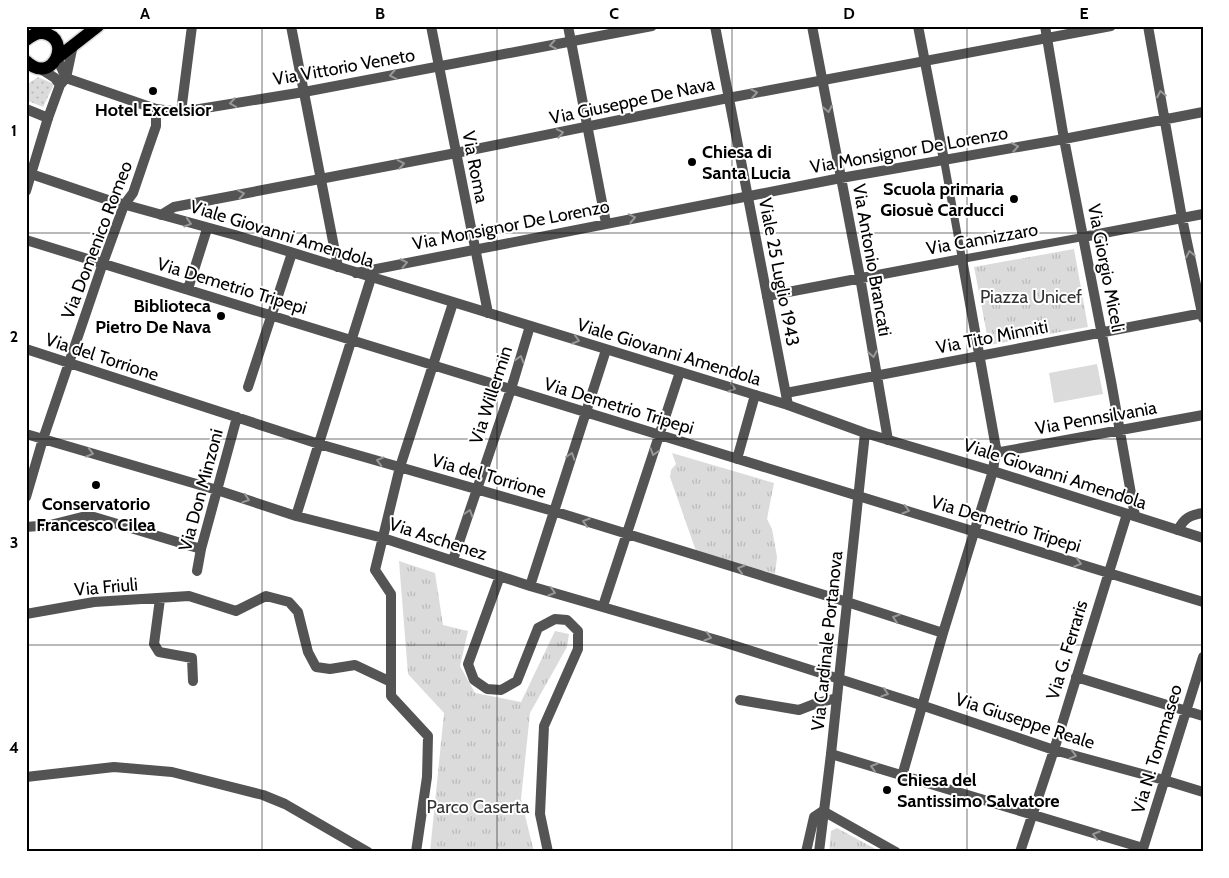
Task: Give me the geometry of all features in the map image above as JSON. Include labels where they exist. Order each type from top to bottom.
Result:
[{"type":"main road","points":[[31,66],[51,66],[57,58],[98,26]]},
{"type":"main road","points":[[26,40],[39,33],[50,31],[59,52],[57,58]]},
{"type":"street","points":[[180,112],[192,26]]},
{"type":"street","points":[[291,26],[338,267]]},
{"type":"street","name":"Via Roma","points":[[431,26],[488,313]]},
{"type":"street","points":[[568,26],[606,223]]},
{"type":"street","name":"Via Vittorio Veneto","points":[[63,81],[156,109],[180,112],[304,92],[652,26]]},
{"type":"street","name":"Viale 25 Luglio 1943","points":[[715,26],[788,406]]},
{"type":"street","name":"Via Antonio Brancati","points":[[812,26],[860,277],[888,440]]},
{"type":"street","points":[[902,776],[993,470],[996,448],[918,26]]},
{"type":"street","name":"Via Giorgio Miceli","points":[[1045,26],[1064,139],[1120,430],[1131,515]]},
{"type":"street","name":"Via Giuseppe De Nava","points":[[161,215],[174,207],[587,128],[728,98],[1111,26]]},
{"type":"street","points":[[1148,26],[1182,218],[1202,315]]},
{"type":"street","points":[[26,191],[29,173],[63,81],[73,45]]},
{"type":"street","points":[[57,58],[63,81]]},
{"type":"street","points":[[31,66],[63,81]]},
{"type":"street","points":[[26,109],[48,118]]},
{"type":"street","name":"Via Domenico Romeo","points":[[26,497],[68,362],[124,205],[133,193],[156,126],[156,109]]},
{"type":"street","name":"Via Monsignor De Lorenzo","points":[[356,273],[475,248],[841,178],[1064,139],[1203,112]]},
{"type":"street","name":"Viale Giovanni Amendola","points":[[29,173],[124,205],[292,253],[755,395],[864,433],[993,470],[1203,538]]},
{"type":"street","name":"Via Cannizzaro","points":[[767,296],[1203,214]]},
{"type":"street","points":[[188,289],[207,229]]},
{"type":"street","name":"Via Demetrio Tripepi","points":[[26,240],[1203,602]]},
{"type":"street","points":[[248,387],[292,253]]},
{"type":"street","points":[[296,516],[371,278]]},
{"type":"street","points":[[416,852],[427,777],[428,736],[391,696],[391,594],[375,570],[400,467],[453,302]]},
{"type":"street","name":"Via Tito Minniti","points":[[786,393],[1102,332],[1202,315]]},
{"type":"street","name":"Via Willermin","points":[[453,560],[511,389],[530,326]]},
{"type":"street","name":"Via del Torrione","points":[[26,349],[318,444],[477,488],[943,633]]},
{"type":"street","points":[[530,586],[606,350]]},
{"type":"street","points":[[603,606],[680,372]]},
{"type":"street","points":[[737,459],[755,395]]},
{"type":"street","name":"Via Pennsilvania","points":[[995,453],[1203,415]]},
{"type":"street","name":"Via Don Minzoni","points":[[197,572],[201,549],[237,417]]},
{"type":"street","name":"Via Cardinale Portanova","points":[[819,852],[859,497],[864,433]]},
{"type":"street","name":"Via Aschenez","points":[[26,434],[217,490],[296,516],[383,538],[530,586],[603,606],[839,678]]},
{"type":"street","points":[[1178,530],[1183,521],[1190,515],[1203,513]]},
{"type":"street","name":"Via G. Ferraris","points":[[1020,852],[1054,750],[1108,572],[1131,515]]},
{"type":"street","points":[[26,527],[50,525],[94,517],[201,549]]},
{"type":"street","points":[[500,576],[468,664],[474,680],[487,689],[501,690],[517,681],[538,628],[555,619],[567,620],[578,631],[578,649],[544,726],[540,814],[548,852]]},
{"type":"street","name":"Via Friuli","points":[[26,614],[94,602],[189,596],[236,611],[266,596],[289,602],[298,612],[308,652],[316,667],[330,669],[355,665],[391,682]]},
{"type":"street","points":[[160,599],[154,644],[159,652],[192,658],[193,681]]},
{"type":"street","name":"Via N. Tommaseo","points":[[1142,850],[1203,657]]},
{"type":"street","points":[[1076,677],[1203,716]]},
{"type":"street","name":"Via Giuseppe Reale","points":[[839,678],[1054,750],[1203,792]]},
{"type":"street","points":[[740,700],[799,710],[817,702],[837,698]]},
{"type":"street","points":[[831,754],[1142,850]]},
{"type":"street","points":[[26,777],[114,768],[172,772],[263,795],[285,804],[368,852]]},
{"type":"street","points":[[806,852],[814,817],[823,811],[896,852]]},
{"type":"green space","points":[[38,77],[54,84],[43,107],[26,100],[26,85]]},
{"type":"green space","name":"Piazza Unicef","points":[[1074,249],[1088,327],[989,345],[974,267]]},
{"type":"green space","points":[[1097,364],[1103,394],[1054,403],[1049,373]]},
{"type":"green space","points":[[672,453],[774,483],[767,519],[772,529],[777,557],[775,574],[696,551],[670,477],[671,470],[676,464]]},
{"type":"green space","name":"Parco Caserta","points":[[399,561],[435,573],[443,625],[468,631],[460,666],[475,693],[521,702],[555,631],[569,634],[567,647],[530,713],[521,799],[534,852],[430,852],[444,713],[408,674]]},
{"type":"green space","points":[[837,828],[881,852],[829,852],[831,831]]},
{"type":"place","name":"Hotel Excelsior","points":[[153,91]]},
{"type":"place","name":"Chiesa di Santa Lucia","points":[[692,162]]},
{"type":"place","name":"Scuola primaria Giosuè Carducci","points":[[1014,199]]},
{"type":"place","name":"Biblioteca Pietro De Nava","points":[[221,316]]},
{"type":"place","name":"Conservatorio Francesco Cilea","points":[[96,485]]},
{"type":"place","name":"Chiesa del Santissimo Salvatore","points":[[887,790]]}]
